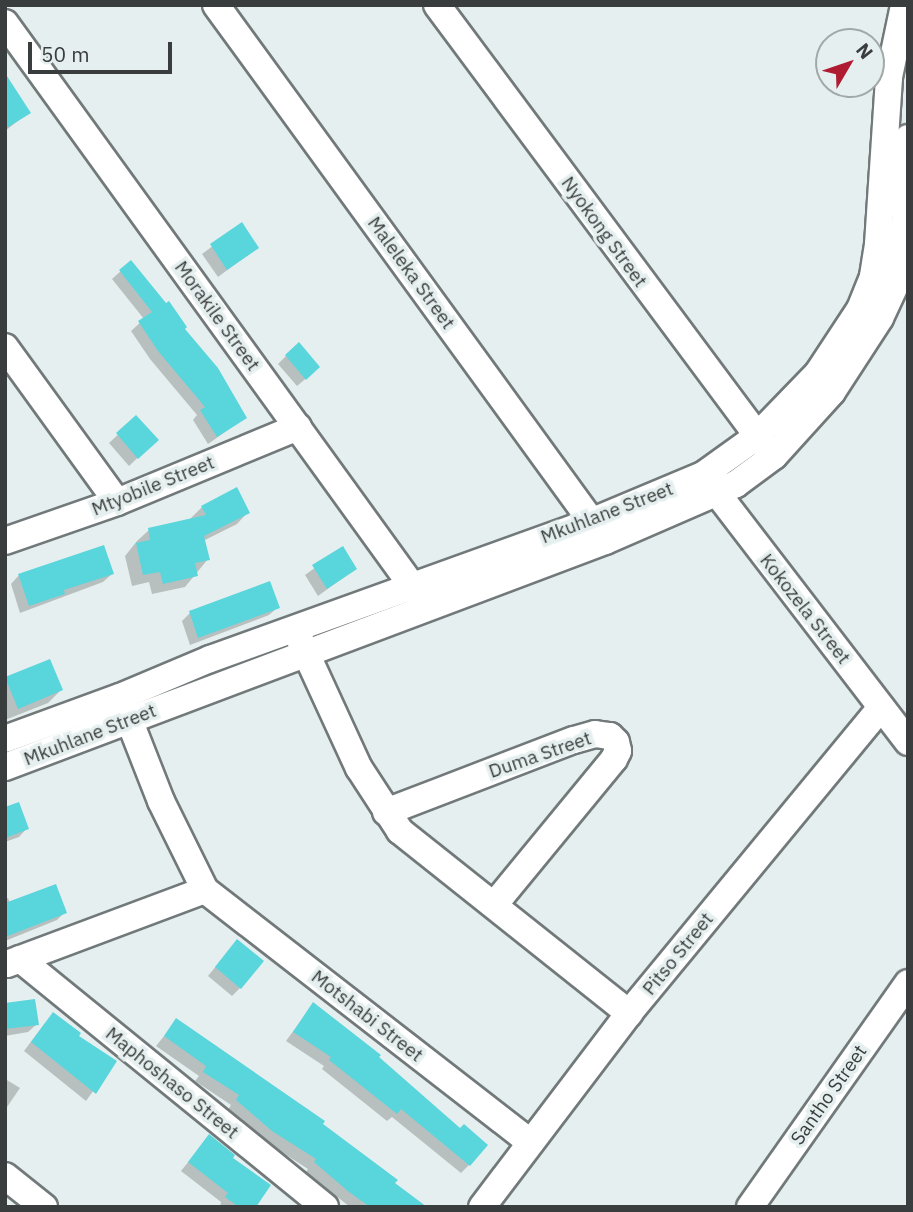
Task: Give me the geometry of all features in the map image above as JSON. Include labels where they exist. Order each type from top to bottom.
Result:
[{"type":"street","name":"Maleleka Street","points":[[216,5],[599,531]]},
{"type":"street","name":"Nyokong Street","points":[[437,5],[765,446]]},
{"type":"street","name":"Mkuhlane Street","points":[[892,282],[878,244],[889,77],[904,5]]},
{"type":"street","name":"Morakile Street","points":[[5,23],[428,608]]},
{"type":"street","name":"Mkuhlane Street","points":[[5,739],[125,709],[306,655],[428,608],[710,484],[765,446],[860,309],[892,282],[905,225],[908,138]]},
{"type":"street","points":[[5,347],[117,502]]},
{"type":"street","name":"Mtyobile Street","points":[[5,541],[117,502],[298,427]]},
{"type":"street","name":"Kokozela Street","points":[[710,484],[881,707],[905,732]]},
{"type":"street","name":"Mkuhlane Street","points":[[5,767],[125,709],[210,659],[413,586],[599,531]]},
{"type":"street","points":[[296,628],[359,768],[386,813],[413,843],[629,1013]]},
{"type":"street","name":"Pitso Street","points":[[483,1206],[629,1013],[881,707]]},
{"type":"street","name":"Motshabi Street","points":[[125,709],[161,801],[205,890],[530,1142]]},
{"type":"street","name":"Duma Street","points":[[386,813],[574,740],[595,734],[610,736],[616,742],[618,751],[614,760],[494,905]]},
{"type":"street","points":[[12,962],[205,890]]},
{"type":"street","name":"Maphoshaso Street","points":[[12,962],[325,1207]]},
{"type":"street","name":"Santho Street","points":[[750,1207],[908,983]]},
{"type":"street","points":[[5,1177],[44,1207]]},
{"type":"building","points":[[5,73],[31,113],[5,129]]},
{"type":"building","points":[[242,222],[259,248],[227,270],[210,244]]},
{"type":"building","points":[[131,260],[166,303],[169,301],[187,327],[185,329],[218,368],[247,418],[217,437],[200,410],[205,407],[158,351],[138,321],[152,312],[119,270]]},
{"type":"building","points":[[299,342],[320,367],[306,380],[285,355]]},
{"type":"building","points":[[136,415],[159,440],[138,459],[116,433]]},
{"type":"building","points":[[237,487],[250,513],[204,536],[210,560],[195,563],[198,576],[163,584],[160,572],[143,575],[136,543],[150,540],[148,528],[206,515],[201,506]]},
{"type":"building","points":[[104,545],[114,574],[64,590],[65,594],[29,606],[18,574]]},
{"type":"building","points":[[343,546],[357,569],[327,589],[312,565]]},
{"type":"building","points":[[270,581],[280,608],[198,638],[189,611]]},
{"type":"building","points":[[50,659],[63,690],[18,709],[5,677]]},
{"type":"building","points":[[19,802],[29,829],[5,838],[5,807]]},
{"type":"building","points":[[56,884],[67,913],[5,937],[5,903]]},
{"type":"building","points":[[237,939],[264,961],[241,989],[215,967]]},
{"type":"building","points":[[35,999],[39,1025],[5,1029],[5,1003]]},
{"type":"building","points":[[313,1002],[381,1055],[379,1057],[460,1128],[464,1124],[488,1145],[470,1166],[401,1109],[397,1114],[329,1060],[331,1057],[293,1032]]},
{"type":"building","points":[[53,1012],[81,1033],[79,1036],[117,1061],[96,1094],[31,1042]]},
{"type":"building","points":[[176,1018],[325,1121],[323,1124],[398,1180],[395,1183],[427,1207],[370,1207],[349,1192],[314,1162],[316,1159],[272,1131],[236,1100],[239,1095],[203,1072],[206,1066],[164,1036]]},
{"type":"building","points":[[209,1134],[235,1155],[233,1158],[271,1185],[256,1207],[239,1207],[225,1197],[228,1193],[188,1162]]}]
